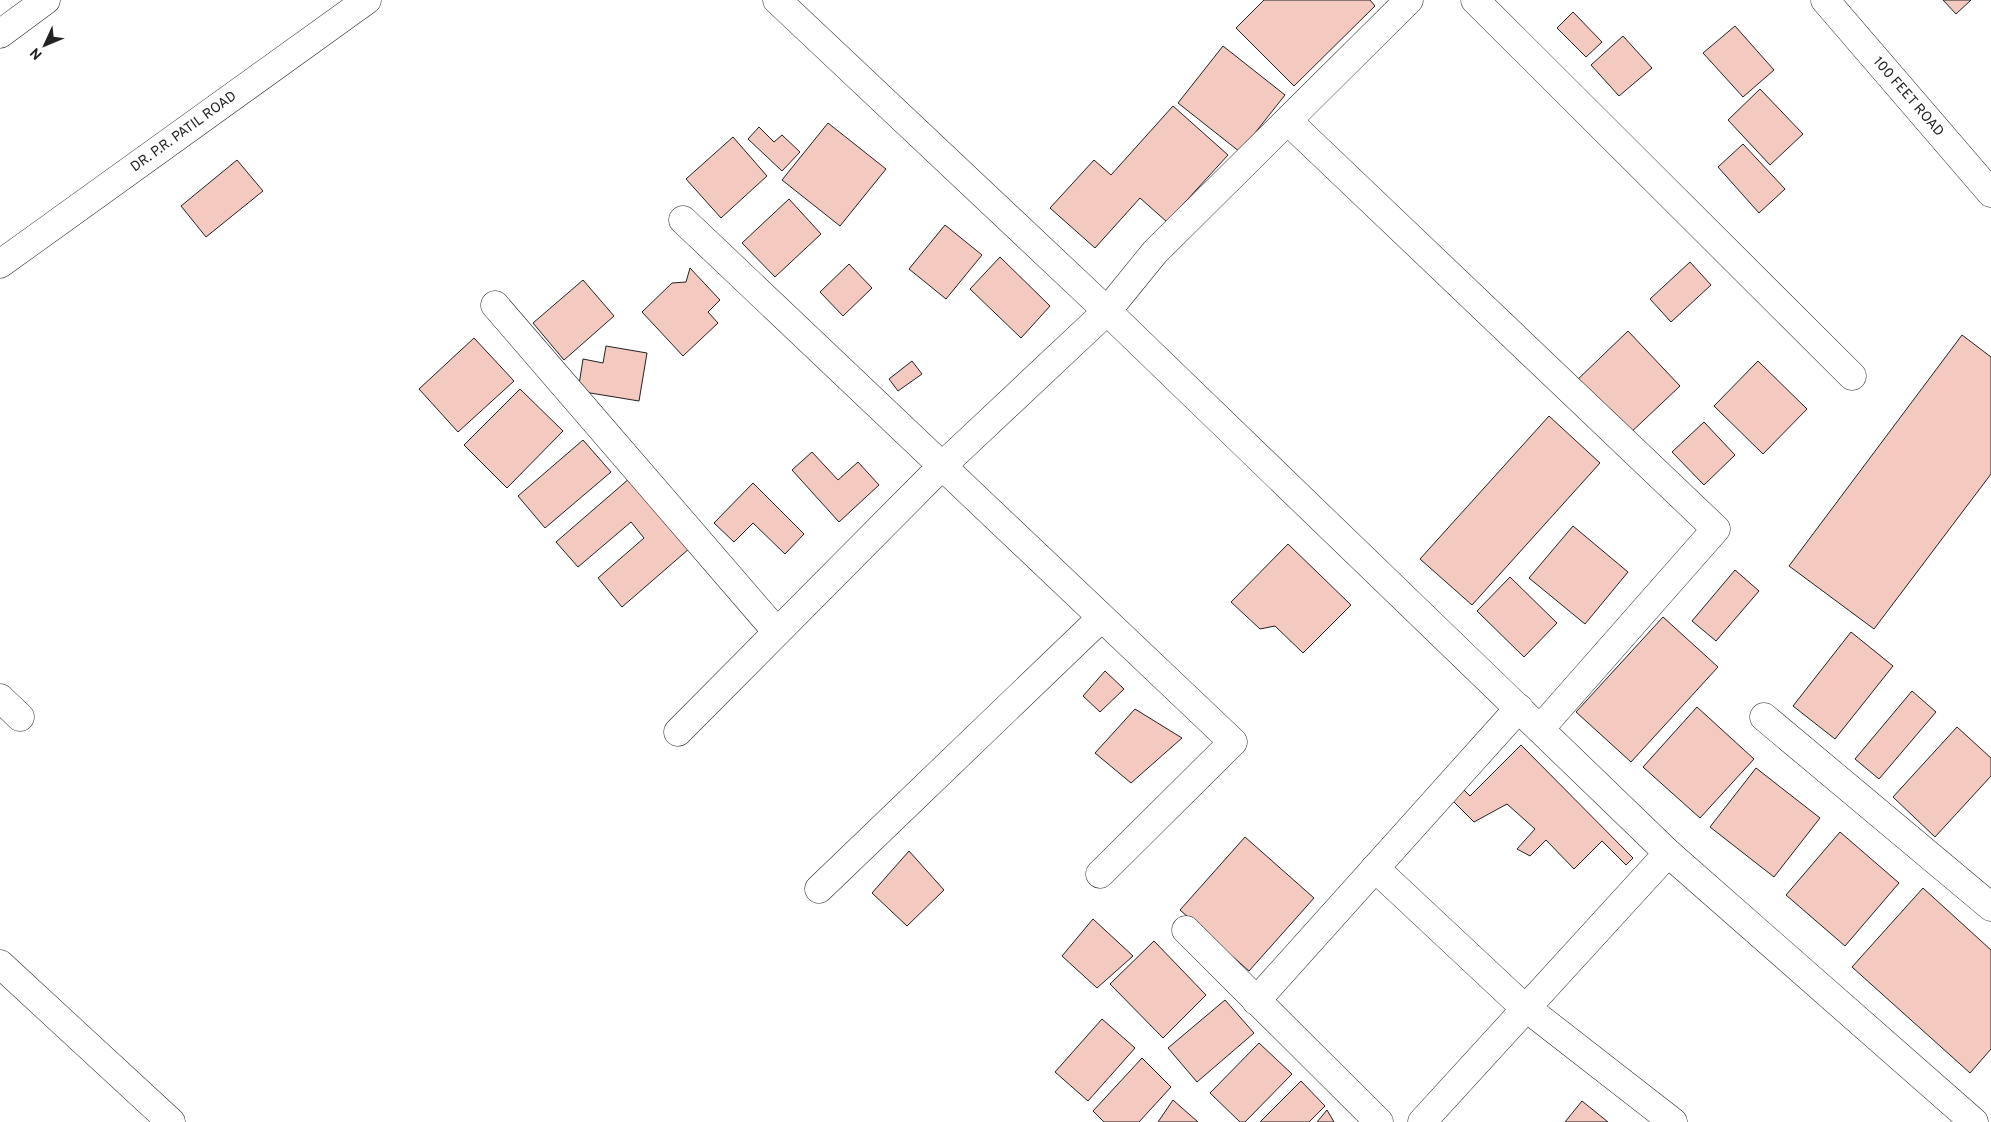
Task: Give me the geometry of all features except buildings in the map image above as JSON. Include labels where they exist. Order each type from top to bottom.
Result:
[{"type":"street","points":[[0,34],[46,0]]},
{"type":"street","name":"DR. P.R. PATIL ROAD","points":[[0,264],[367,0]]},
{"type":"street","points":[[777,0],[1107,311],[1668,853],[1974,1122]]},
{"type":"street","points":[[678,732],[941,467],[1107,311],[1155,252],[1409,0]]},
{"type":"street","points":[[1475,0],[1852,376]]},
{"type":"street","name":"100 FEET ROAD","points":[[1825,0],[1991,193]]},
{"type":"street","points":[[1288,120],[1716,530],[1540,728]]},
{"type":"street","points":[[683,220],[941,467],[1233,742],[1100,874]]},
{"type":"street","points":[[495,305],[777,632]]},
{"type":"street","points":[[820,889],[1101,618]]},
{"type":"street","points":[[0,698],[20,717]]},
{"type":"street","points":[[1256,1001],[1519,708]]},
{"type":"street","points":[[1764,717],[1991,907]]},
{"type":"street","points":[[1422,1122],[1668,853]]},
{"type":"street","points":[[1375,868],[1527,1008],[1673,1122]]},
{"type":"street","points":[[1186,930],[1378,1122]]},
{"type":"street","points":[[0,964],[171,1122]]}]
